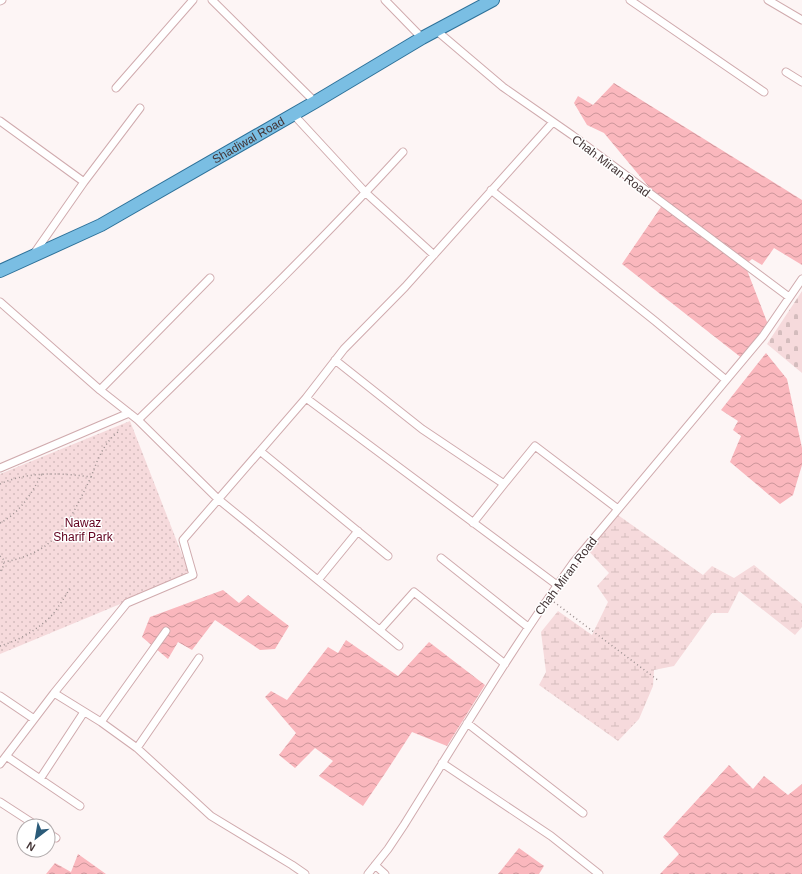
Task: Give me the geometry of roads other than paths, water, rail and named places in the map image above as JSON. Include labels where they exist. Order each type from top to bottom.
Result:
[{"type":"main road","name":"Shadiwal Road","points":[[0,271],[101,225],[315,102],[422,38],[492,0]]},
{"type":"street","points":[[116,88],[193,0]]},
{"type":"street","points":[[212,0],[315,102]]},
{"type":"street","points":[[386,0],[422,38]]},
{"type":"street","points":[[630,0],[764,92]]},
{"type":"street","points":[[768,0],[802,20]]},
{"type":"street","name":"Chah Miran Road","points":[[437,31],[503,87],[553,122],[789,297]]},
{"type":"street","points":[[786,72],[802,82]]},
{"type":"street","points":[[32,256],[84,182],[140,108]]},
{"type":"street","points":[[293,114],[366,193],[434,255]]},
{"type":"street","points":[[0,121],[84,182]]},
{"type":"street","points":[[80,806],[40,778],[2,760],[54,693],[127,604],[193,575],[183,540],[306,398],[344,349],[406,287],[553,122]]},
{"type":"street","points":[[138,420],[255,306],[366,193],[403,152]]},
{"type":"street","points":[[492,190],[726,380]]},
{"type":"street","points":[[100,390],[210,278]]},
{"type":"street","name":"Chah Miran Road","points":[[368,874],[388,849],[548,597],[618,509],[763,336],[802,279]]},
{"type":"street","points":[[0,302],[100,390],[138,420],[218,499],[399,646]]},
{"type":"street","points":[[335,360],[422,429],[504,484]]},
{"type":"street","points":[[306,398],[557,585]]},
{"type":"street","points":[[0,468],[129,413]]},
{"type":"street","points":[[473,523],[535,446],[618,509]]},
{"type":"street","points":[[260,450],[388,556]]},
{"type":"street","points":[[318,580],[358,532]]},
{"type":"street","points":[[442,558],[528,627]]},
{"type":"street","points":[[380,630],[414,592],[505,664]]},
{"type":"street","points":[[101,722],[166,631]]},
{"type":"street","points":[[137,748],[199,658]]},
{"type":"street","points":[[54,693],[101,722],[137,748],[211,816],[305,874]]},
{"type":"street","points":[[0,696],[34,720]]},
{"type":"street","points":[[40,778],[84,712]]},
{"type":"street","points":[[467,723],[582,813]]},
{"type":"street","points":[[442,764],[551,836],[599,874]]},
{"type":"street","points":[[0,802],[25,818]]},
{"type":"street","points":[[375,865],[385,874]]},
{"type":"water","points":[[614,83],[802,200],[802,265],[774,248],[762,265],[752,259],[745,265],[769,327],[743,359],[622,264],[663,204],[604,133],[587,125],[574,103],[578,96],[593,105]]},
{"type":"water","points":[[766,353],[787,379],[802,448],[802,465],[793,495],[780,504],[730,462],[741,436],[733,430],[738,421],[721,410]]},
{"type":"water","points":[[223,590],[239,603],[248,595],[289,626],[275,649],[260,650],[215,620],[192,650],[178,642],[168,659],[142,637],[150,617]]},
{"type":"water","points":[[346,640],[398,676],[429,642],[485,685],[447,746],[412,732],[363,806],[319,776],[333,761],[315,748],[295,768],[279,755],[296,733],[265,697],[271,691],[287,700],[328,647],[338,653]]},
{"type":"water","points":[[729,765],[753,789],[764,776],[788,795],[802,784],[802,874],[660,874],[679,854],[663,837]]},
{"type":"water","points":[[519,848],[544,866],[539,874],[498,874]]},
{"type":"water","points":[[78,854],[106,874],[46,874],[55,863],[71,872]]},
{"type":"park label","name":"Nawaz Sharif Park","points":[[83,530]]}]
